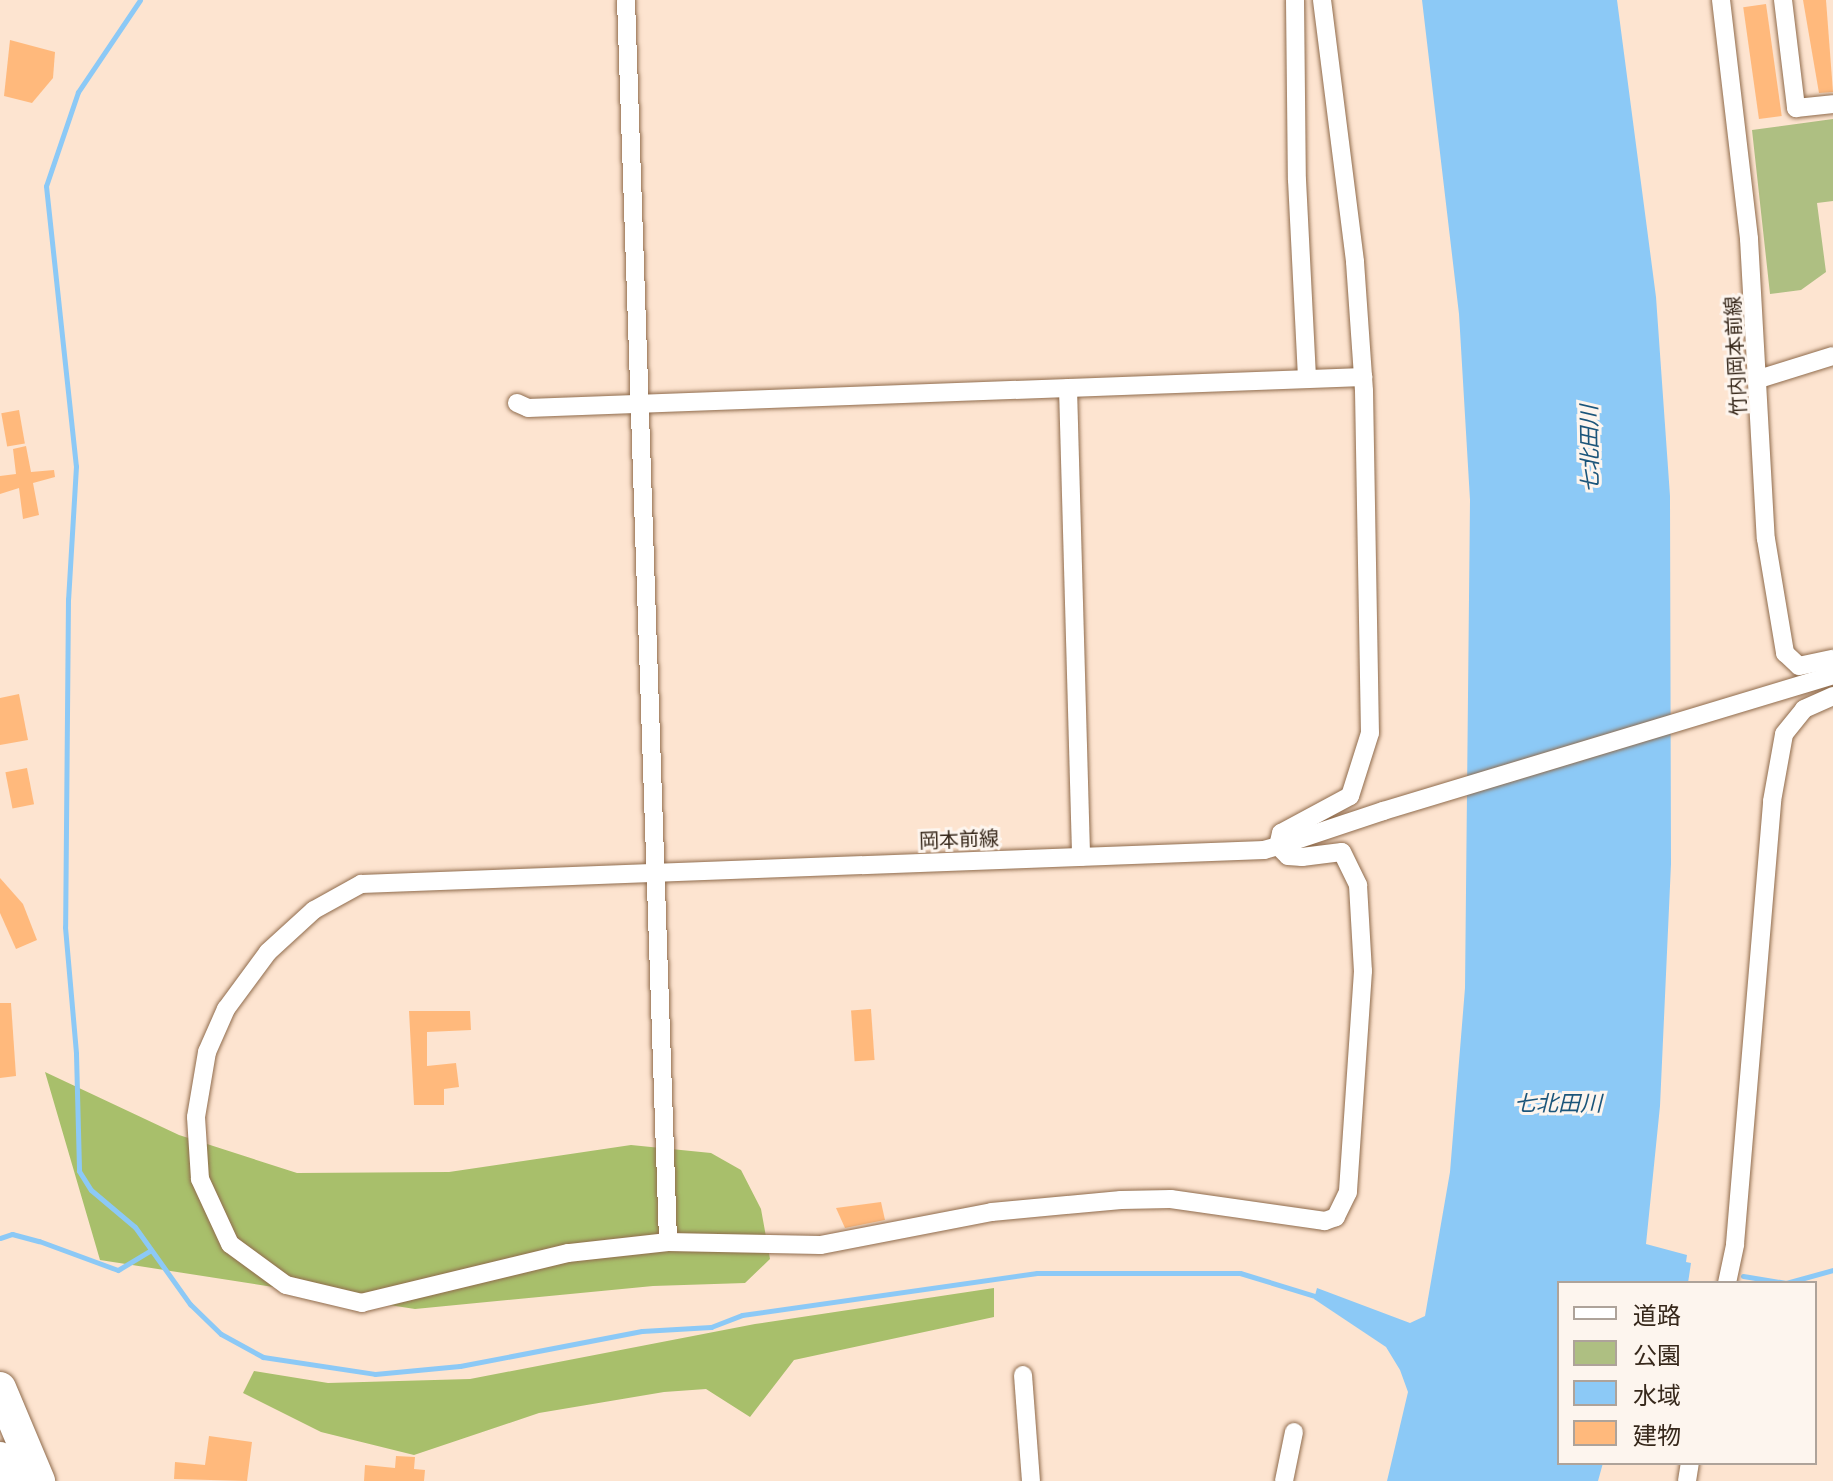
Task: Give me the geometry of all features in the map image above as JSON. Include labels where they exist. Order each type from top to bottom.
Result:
[{"type":"highway","points":[[0,1388],[39,1481]]},
{"type":"highway","points":[[0,1458],[9,1481]]},
{"type":"street","points":[[626,0],[668,1242]]},
{"type":"street","points":[[1295,0],[1297,180],[1307,379]]},
{"type":"street","points":[[1271,848],[1281,833],[1350,796],[1370,733],[1363,377],[1352,232],[1322,0]]},
{"type":"street","name":"竹内岡本前線","points":[[1721,0],[1749,239],[1766,539],[1785,653],[1799,666],[1833,659]]},
{"type":"street","points":[[1783,0],[1796,108],[1833,104]]},
{"type":"street","points":[[1759,379],[1833,356]]},
{"type":"street","points":[[517,403],[528,408],[1363,377]]},
{"type":"street","points":[[1068,388],[1081,857]]},
{"type":"street","points":[[1271,848],[1383,811],[1744,705],[1833,675]]},
{"type":"street","points":[[1727,1281],[1735,1244],[1772,801],[1784,734],[1804,709],[1833,696]]},
{"type":"street","name":"岡本前線","points":[[1271,848],[1288,856],[1302,857],[1342,852],[1358,885],[1363,971],[1348,1192],[1336,1217],[1325,1221],[1171,1199],[1121,1200],[992,1212],[820,1245],[668,1242],[568,1253],[394,1299],[362,1303],[327,1298],[286,1285],[230,1244],[200,1179],[196,1117],[207,1052],[226,1009],[287,932],[344,890],[377,881],[1081,857],[1271,848]]},
{"type":"street","points":[[1023,1375],[1031,1481]]},
{"type":"street","points":[[1284,1481],[1294,1432]]},
{"type":"green space","points":[[1833,119],[1833,201],[1817,203],[1826,272],[1801,290],[1770,294],[1752,130]]},
{"type":"green space","points":[[45,1072],[179,1135],[297,1173],[449,1172],[631,1145],[711,1153],[741,1170],[761,1209],[770,1259],[745,1283],[653,1286],[415,1309],[100,1260]]},
{"type":"green space","points":[[994,1288],[994,1317],[794,1360],[750,1417],[706,1389],[664,1392],[539,1413],[414,1455],[321,1432],[243,1393],[254,1371],[328,1383],[470,1379],[755,1324]]},
{"type":"water","name":"七北田川","points":[[1422,0],[1617,0],[1656,297],[1670,496],[1671,864],[1660,1106],[1646,1244],[1687,1255],[1686,1262],[1691,1263],[1688,1281],[1557,1281],[1557,1465],[1602,1465],[1598,1481],[1387,1481],[1408,1392],[1400,1370],[1386,1347],[1314,1299],[1317,1288],[1410,1323],[1425,1316],[1450,1172],[1465,988],[1470,500],[1459,314]]},
{"type":"building","points":[[1803,0],[1826,0],[1833,92],[1819,93]]},
{"type":"building","points":[[1766,4],[1782,116],[1759,119],[1743,7]]},
{"type":"building","points":[[10,40],[55,52],[53,78],[32,103],[4,96]]},
{"type":"building","points":[[19,410],[25,443],[7,447],[1,413]]},
{"type":"building","points":[[26,446],[31,472],[54,470],[55,477],[33,483],[39,515],[23,519],[19,488],[0,494],[0,476],[16,474],[13,449]]},
{"type":"building","points":[[19,694],[28,740],[0,745],[0,698]]},
{"type":"building","points":[[27,768],[34,804],[12,809],[5,772]]},
{"type":"building","points":[[0,878],[23,904],[37,940],[16,949],[0,913]]},
{"type":"building","points":[[0,1003],[11,1003],[16,1076],[0,1078]]},
{"type":"building","points":[[871,1009],[875,1060],[855,1061],[851,1010]]},
{"type":"building","points":[[409,1011],[470,1011],[471,1030],[427,1032],[427,1066],[456,1063],[459,1087],[444,1089],[444,1105],[414,1105]]},
{"type":"building","points":[[881,1202],[885,1220],[845,1228],[836,1208]]},
{"type":"building","points":[[209,1436],[252,1442],[247,1481],[174,1479],[175,1462],[205,1465]]},
{"type":"building","points":[[396,1456],[415,1457],[414,1469],[425,1470],[424,1481],[364,1481],[365,1465],[395,1468]]},
{"type":"waterway","points":[[140,0],[78,92],[46,186],[76,466],[68,599],[65,927],[76,1054],[79,1171],[91,1190],[135,1227],[190,1304],[221,1334],[263,1357],[375,1374],[460,1366],[642,1331],[711,1327],[742,1315],[1037,1273],[1240,1273],[1318,1297]]},
{"type":"waterway","points":[[0,1238],[12,1234],[39,1241],[118,1270],[150,1251]]},
{"type":"waterway","points":[[1793,1281],[1833,1270]]},
{"type":"waterway","points":[[1743,1276],[1774,1281]]}]
